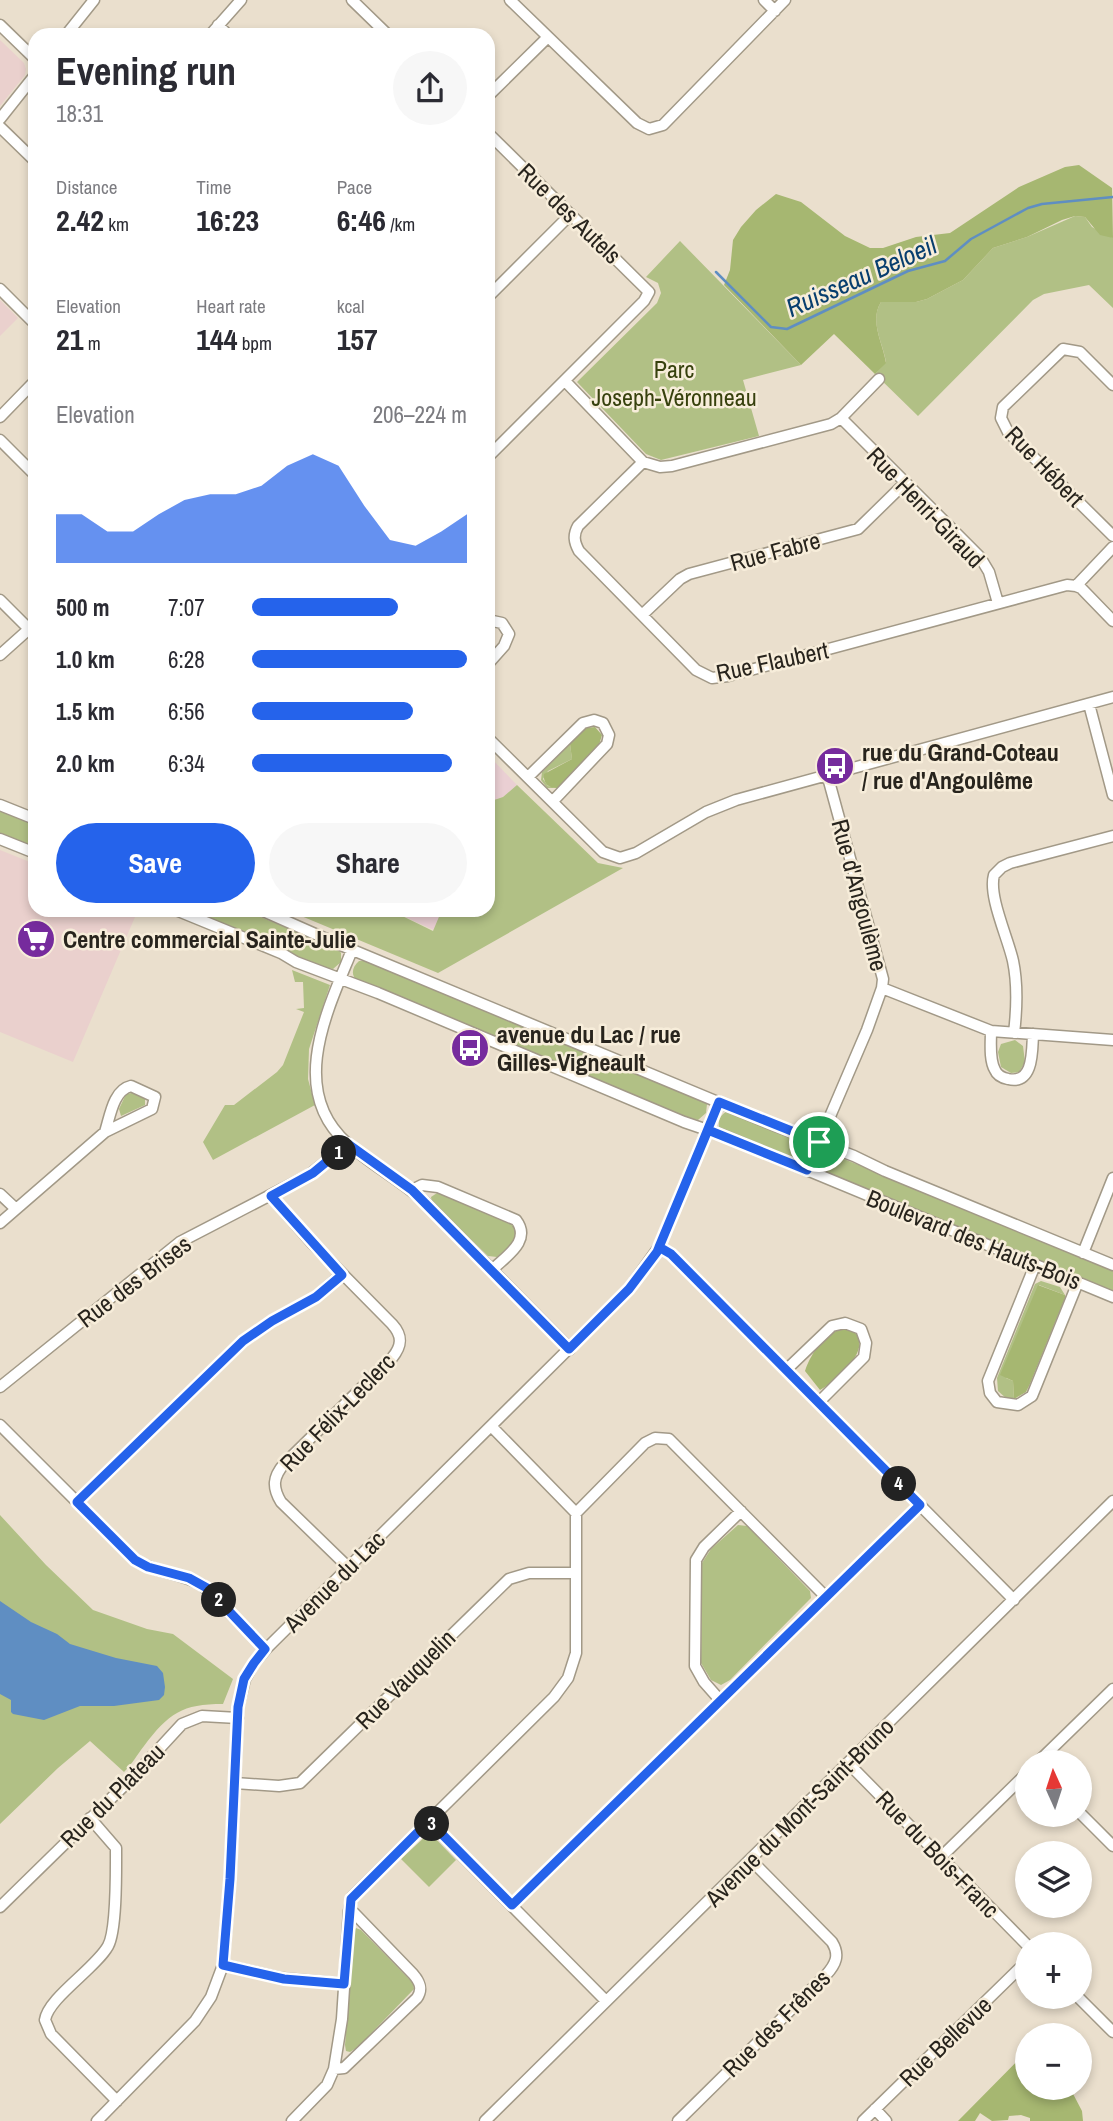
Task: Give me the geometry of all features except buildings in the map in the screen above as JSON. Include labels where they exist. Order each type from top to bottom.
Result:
[{"type":"street","points":[[72,28],[94,0]]},
{"type":"street","points":[[216,28],[241,0]]},
{"type":"street","points":[[352,0],[381,28]]},
{"type":"street","points":[[510,0],[640,126],[652,129],[663,125],[785,0]]},
{"type":"street","points":[[764,0],[775,11]]},
{"type":"street","points":[[0,25],[28,52]]},
{"type":"street","points":[[218,25],[221,28]]},
{"type":"street","points":[[495,89],[548,37]]},
{"type":"street","points":[[0,119],[28,84]]},
{"type":"street","points":[[0,127],[28,154]]},
{"type":"street","name":"Rue des Autels","points":[[495,140],[649,290],[644,301],[565,381]]},
{"type":"street","points":[[495,288],[571,214]]},
{"type":"street","points":[[0,289],[28,317]]},
{"type":"street","name":"Rue Hébert","points":[[1113,385],[1080,352],[1063,349],[1003,407],[1001,418],[1012,436],[1113,536]]},
{"type":"street","points":[[495,447],[565,381],[643,462],[654,466],[672,466],[831,424],[841,418],[879,379]]},
{"type":"street","points":[[0,417],[28,388]]},
{"type":"street","name":"Rue Henri-Giraud","points":[[841,418],[980,557],[989,572],[998,603]]},
{"type":"street","points":[[0,440],[28,468]]},
{"type":"street","name":"Rue Flaubert","points":[[643,462],[581,523],[574,538],[579,551],[696,670],[708,677],[717,678],[1067,585],[1076,586]]},
{"type":"street","name":"Rue Fabre","points":[[642,615],[684,576],[858,529],[905,483]]},
{"type":"street","points":[[1113,547],[1076,586],[1113,621]]},
{"type":"street","points":[[0,600],[28,628]]},
{"type":"street","points":[[495,622],[502,623],[509,635],[495,656]]},
{"type":"street","points":[[0,655],[28,635]]},
{"type":"street","points":[[495,745],[603,852],[620,858],[636,853],[721,806],[766,790],[1113,697]]},
{"type":"street","points":[[1089,704],[1113,795]]},
{"type":"street","points":[[528,777],[583,723],[594,719],[603,723],[609,735],[607,744],[552,801]]},
{"type":"street","name":"Rue d'Angoulème","points":[[807,1170],[882,988],[883,979],[827,774]]},
{"type":"street","points":[[0,805],[28,816]]},
{"type":"street","points":[[1014,1033],[1016,983],[1010,949],[993,889],[994,875],[1010,863],[1113,836]]},
{"type":"street","points":[[0,839],[28,850]]},
{"type":"street","name":"Boulevard des Hauts-Bois","points":[[193,917],[1113,1297]]},
{"type":"street","name":"Boulevard des Hauts-Bois","points":[[284,917],[352,950],[1113,1265]]},
{"type":"street","points":[[352,950],[320,1034],[315,1058],[319,1095],[328,1118],[348,1144],[412,1190],[569,1349]]},
{"type":"street","points":[[882,988],[991,1031],[1113,1040]]},
{"type":"street","points":[[991,1031],[993,1067],[1001,1077],[1010,1080],[1022,1077],[1029,1070],[1033,1034]]},
{"type":"street","points":[[0,1223],[105,1132],[149,1111],[154,1106],[155,1097],[131,1086],[123,1089],[117,1096],[105,1132]]},
{"type":"street","name":"Avenue du Lac","points":[[97,2121],[195,2021],[211,1997],[223,1965],[238,1717],[244,1679],[265,1649],[629,1289],[659,1247],[719,1102]]},
{"type":"street","name":"Rue des Brises","points":[[0,1387],[172,1247],[313,1173],[348,1144]]},
{"type":"street","points":[[1083,1252],[1113,1178]]},
{"type":"street","points":[[412,1190],[422,1185],[438,1187],[516,1220],[522,1233],[520,1242],[492,1270]]},
{"type":"street","points":[[0,1194],[16,1209]]},
{"type":"street","name":"Rue Félix-Leclerc","points":[[271,1196],[342,1275],[397,1329],[401,1345],[392,1359],[284,1464],[277,1472],[274,1482],[281,1502],[348,1567]]},
{"type":"street","points":[[659,1247],[671,1254],[1013,1600]]},
{"type":"street","points":[[1035,1265],[988,1381],[990,1393],[1001,1404],[1018,1405],[1032,1396],[1078,1282]]},
{"type":"street","points":[[77,1502],[243,1341],[272,1321],[316,1297],[342,1275]]},
{"type":"street","points":[[786,1370],[832,1325],[845,1323],[861,1329],[866,1343],[864,1357],[819,1402]]},
{"type":"street","points":[[0,1424],[135,1560],[148,1567],[189,1578],[207,1588],[265,1649]]},
{"type":"street","points":[[292,2121],[327,2085],[334,2069],[342,2019],[349,1911],[354,1895],[554,1697],[566,1682],[574,1665],[576,1513],[491,1426]]},
{"type":"street","points":[[576,1513],[645,1443],[662,1438],[674,1442],[825,1596]]},
{"type":"street","name":"Avenue du Mont-Saint-Bruno","points":[[485,2121],[1113,1502]]},
{"type":"street","points":[[512,1905],[719,1699],[920,1505]]},
{"type":"street","points":[[719,1699],[704,1682],[695,1666],[696,1560],[704,1547],[741,1511]]},
{"type":"street","name":"Rue Vauquelin","points":[[235,1783],[279,1786],[300,1783],[509,1579],[529,1573],[576,1573]]},
{"type":"street","points":[[1050,1750],[1113,1689]]},
{"type":"street","name":"Rue du Plateau","points":[[0,1907],[182,1724],[202,1716],[238,1717]]},
{"type":"street","name":"Rue du Bois-Franc","points":[[848,1763],[1015,1933]]},
{"type":"street","points":[[941,1857],[1015,1785]]},
{"type":"street","points":[[90,1818],[116,1848],[111,1935],[105,1950],[50,2007],[45,2020],[51,2034],[117,2101]]},
{"type":"street","points":[[429,1821],[606,2001]]},
{"type":"street","points":[[1092,1825],[1113,1846]]},
{"type":"street","name":"Rue des Frênes","points":[[678,2121],[826,1975],[837,1959],[832,1942],[751,1860]]},
{"type":"street","points":[[334,2069],[344,2068],[417,1998],[421,1990],[414,1974],[349,1911]]},
{"type":"street","points":[[223,1965],[284,1979],[344,1984]]},
{"type":"street","name":"Rue Bellevue","points":[[863,2121],[1015,1973]]},
{"type":"street","points":[[1090,2009],[1113,2032]]},
{"type":"street","points":[[875,2109],[886,2121]]},
{"type":"shaded area","points":[[0,40],[24,63],[26,69],[25,75],[0,106]]},
{"type":"shaded area","points":[[0,300],[18,318],[0,336]]},
{"type":"shaded area","points":[[495,762],[517,785],[503,797],[495,800]]},
{"type":"shaded area","points":[[0,850],[28,861],[28,917],[135,917],[73,1062],[0,1032]]},
{"type":"shaded area","points":[[405,917],[456,917],[447,936]]},
{"type":"green space","points":[[1079,165],[1112,188],[1113,238],[1100,235],[1085,217],[1075,216],[1027,237],[993,248],[963,280],[927,299],[916,302],[881,302],[876,317],[886,363],[875,374],[834,334],[801,365],[724,285],[730,270],[733,240],[756,210],[776,194],[801,202],[845,236],[870,248],[883,248],[916,237],[950,233],[1019,187],[1065,167]]},
{"type":"green space","points":[[1075,216],[1085,217],[1092,227],[1113,238],[1113,308],[1089,285],[1044,294],[1033,300],[918,416],[875,374],[886,362],[876,317],[881,302],[916,302],[927,299],[963,280],[993,248],[1027,237]]},
{"type":"green space","name":"Parc Joseph-Véronneau","points":[[680,241],[801,365],[743,380],[759,436],[661,460],[646,454],[577,382],[657,303],[661,293],[658,283],[646,277]]},
{"type":"green space","points":[[595,727],[602,735],[599,745],[557,788],[549,786],[544,780],[544,774],[572,759],[570,744],[586,728]]},
{"type":"green space","points":[[570,744],[572,759],[548,771],[543,779],[548,786],[557,788],[547,788],[541,780],[542,772]]},
{"type":"green space","points":[[517,785],[598,863],[623,868],[438,973],[304,917],[404,917],[433,931],[439,917],[495,917],[495,800],[503,797]]},
{"type":"green space","points":[[0,808],[28,820],[28,845],[0,834]]},
{"type":"green space","points":[[201,917],[261,917],[338,949],[341,962],[333,969]]},
{"type":"green space","points":[[359,961],[367,961],[704,1100],[707,1104],[706,1113],[698,1120],[689,1118],[358,982],[353,972]]},
{"type":"green space","points":[[292,970],[330,985],[309,1049],[308,1079],[315,1105],[213,1160],[203,1142],[225,1105],[234,1105],[283,1065],[304,1012],[296,1009],[304,1008],[303,982],[295,982]]},
{"type":"green space","points":[[1015,1040],[1023,1046],[1025,1062],[1019,1072],[1011,1073],[1001,1067],[998,1052],[1001,1044]]},
{"type":"green space","points":[[132,1093],[145,1099],[145,1105],[121,1116],[119,1109],[126,1094]]},
{"type":"green space","points":[[728,1111],[802,1141],[807,1150],[804,1159],[794,1161],[721,1130],[720,1119]]},
{"type":"green space","points":[[829,1153],[1113,1268],[1113,1294],[824,1173],[819,1167],[819,1161]]},
{"type":"green space","points":[[437,1193],[511,1222],[516,1231],[515,1241],[497,1257],[488,1256],[432,1202],[431,1197]]},
{"type":"green space","points":[[1041,1281],[1060,1287],[1065,1295],[1039,1285],[1006,1378],[1013,1381],[1014,1399],[1007,1399],[998,1391],[997,1378],[1035,1284]]},
{"type":"green space","points":[[1038,1285],[1065,1295],[1065,1298],[1026,1392],[1014,1399],[1013,1381],[1000,1375]]},
{"type":"green space","points":[[848,1328],[857,1335],[860,1343],[858,1352],[836,1379],[820,1390],[805,1371],[808,1364],[827,1337],[840,1329]]},
{"type":"green space","points":[[0,1515],[46,1565],[93,1610],[147,1629],[173,1634],[233,1679],[223,1704],[197,1706],[169,1718],[124,1772],[90,1741],[0,1824]]},
{"type":"green space","points":[[738,1525],[747,1526],[810,1591],[811,1598],[730,1680],[721,1685],[711,1680],[701,1663],[702,1563],[711,1549]]},
{"type":"green space","points":[[428,1834],[456,1860],[429,1887],[401,1859]]},
{"type":"green space","points":[[356,1928],[413,1983],[414,1989],[350,2052],[346,2051],[345,2045]]},
{"type":"green space","points":[[1015,2063],[1015,2100],[1076,2100],[1082,2111],[1083,2121],[1030,2121],[1030,2118],[1021,2115],[1009,2116],[1008,2120],[992,2121],[980,2113],[975,2121],[958,2121]]},
{"type":"water","points":[[0,1601],[70,1644],[116,1658],[157,1666],[163,1673],[164,1695],[159,1700],[114,1706],[80,1706],[44,1720],[13,1714],[11,1700],[0,1694]]},
{"type":"waterway","name":"Ruisseau Beloeil","points":[[716,272],[771,327],[787,329],[908,271],[945,261],[971,239],[1028,208],[1042,204],[1113,197]]},
{"type":"place","name":"rue du Grand-Coteau / rue d'Angoulême","points":[[835,766]]},
{"type":"place","name":"Centre commercial Sainte-Julie","points":[[36,939]]},
{"type":"place","name":"avenue du Lac / rue Gilles-Vigneault","points":[[470,1048]]},
{"type":"route","points":[[819,1142],[719,1102],[659,1247],[668,1252],[671,1254],[920,1505],[719,1699],[512,1905],[429,1821],[351,1899],[344,1984],[284,1979],[223,1965],[238,1707],[244,1679],[265,1649],[207,1588],[189,1578],[148,1567],[135,1560],[77,1502],[243,1341],[272,1321],[316,1297],[342,1275],[271,1196],[313,1173],[348,1144],[412,1190],[569,1349],[629,1289],[657,1252],[682,1192],[708,1130],[807,1170],[819,1142]]}]
